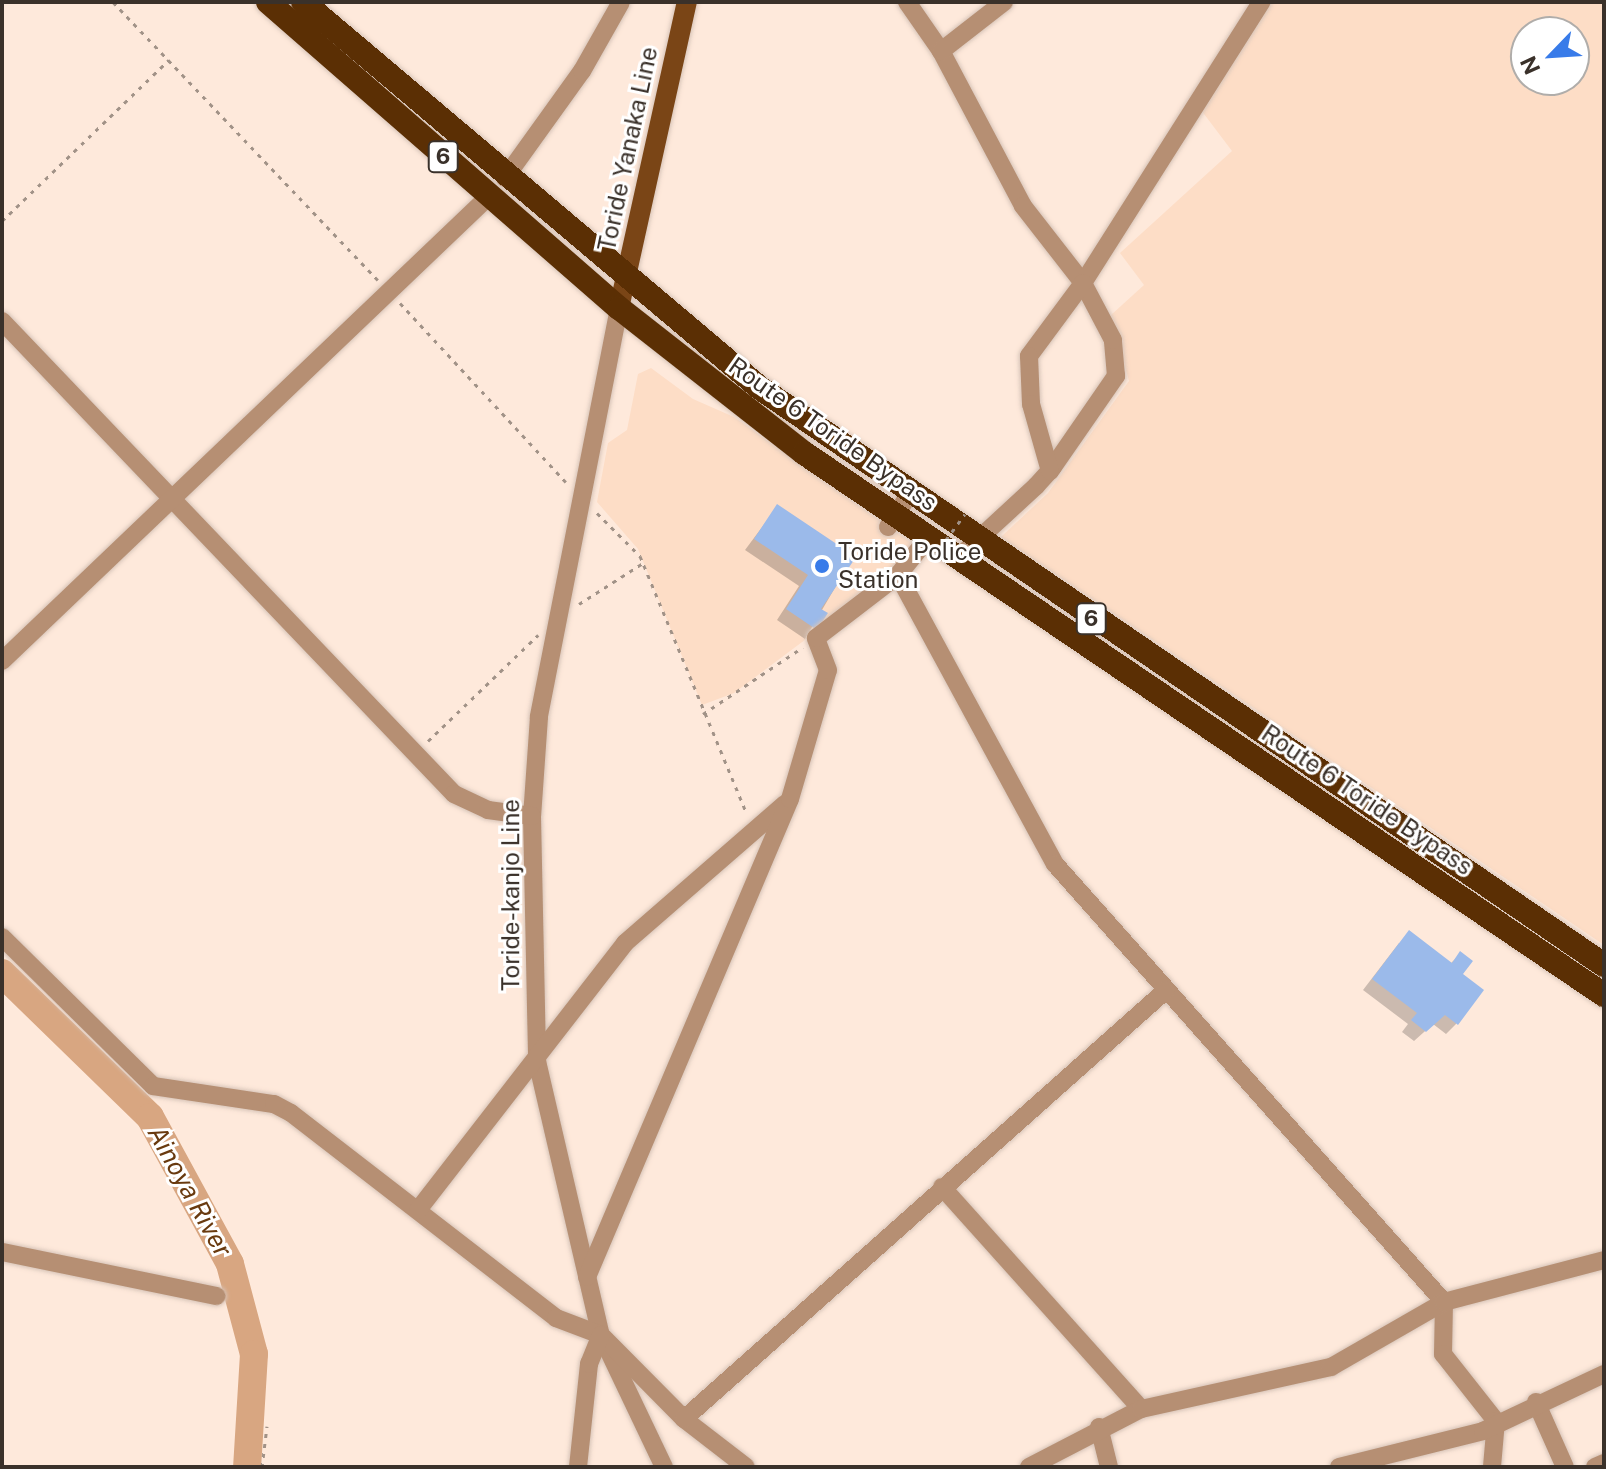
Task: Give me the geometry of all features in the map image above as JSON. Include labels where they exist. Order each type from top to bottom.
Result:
[{"type":"highway","name":"Route 6 Toride Bypass","points":[[268,2],[488,197],[619,308],[898,512],[966,547],[1604,965]]},
{"type":"highway","name":"Route 6 Toride Bypass","points":[[303,2],[625,282],[898,512],[932,546],[966,547],[1604,995]]},
{"type":"main road","name":"Toride Yanaka Line","points":[[619,308],[687,2]]},
{"type":"street","points":[[505,178],[621,2]]},
{"type":"street","points":[[907,2],[941,51],[1023,206],[1083,283],[1113,340],[1116,376],[1050,471],[966,547]]},
{"type":"street","points":[[941,51],[1004,2]]},
{"type":"street","points":[[1050,471],[1031,404],[1029,356],[1083,283],[1261,2]]},
{"type":"street","points":[[2,661],[172,503],[488,197]]},
{"type":"street","name":"Toride-kanjo Line","points":[[619,308],[553,620],[532,816],[537,1061],[601,1335],[664,1467]]},
{"type":"street","points":[[2,321],[172,503],[415,754],[470,804],[532,816]]},
{"type":"street","points":[[587,1277],[790,799],[828,670],[816,638],[932,546]]},
{"type":"street","points":[[898,575],[1055,864],[1444,1302],[1443,1354],[1496,1421],[1492,1467]]},
{"type":"street","points":[[418,1210],[537,1061],[625,943],[790,799]]},
{"type":"street","points":[[2,937],[153,1086],[274,1104],[418,1210],[556,1318],[601,1335],[684,1419],[746,1467]]},
{"type":"street","points":[[684,1419],[1165,991]]},
{"type":"street","points":[[942,1187],[1141,1409]]},
{"type":"street","points":[[2,1252],[217,1296]]},
{"type":"street","points":[[1029,1467],[1099,1427],[1141,1409],[1352,1360],[1444,1302],[1604,1260]]},
{"type":"street","points":[[578,1467],[589,1364],[601,1335]]},
{"type":"street","points":[[1339,1467],[1483,1431],[1496,1421],[1536,1402],[1604,1374]]},
{"type":"street","points":[[1536,1402],[1565,1467]]},
{"type":"street","points":[[1099,1427],[1109,1467]]},
{"type":"street","points":[[1595,1467],[1604,1463]]},
{"type":"path","points":[[113,2],[643,563],[754,831]]},
{"type":"path","points":[[2,221],[169,60]]},
{"type":"path","points":[[932,546],[965,514]]},
{"type":"path","points":[[415,754],[553,620],[643,563]]},
{"type":"path","points":[[703,714],[816,638]]},
{"type":"path","points":[[262,1467],[267,1426]]},
{"type":"shaded area","points":[[1272,2],[1604,2],[1604,945],[1001,537],[1048,493],[1129,381],[1111,315],[1144,285],[1120,253],[1232,151],[1201,110]]},
{"type":"shaded area","points":[[651,368],[693,399],[734,417],[914,545],[889,577],[734,693],[702,705],[638,549],[597,502],[608,443],[627,430],[638,374]]},
{"type":"building","name":"Toride Police Station","points":[[777,504],[856,557],[821,609],[828,613],[817,630],[786,609],[808,575],[754,539]]},
{"type":"building","points":[[1409,930],[1452,963],[1460,951],[1473,961],[1463,974],[1484,990],[1458,1025],[1445,1015],[1426,1032],[1411,1020],[1417,1013],[1372,979]]},
{"type":"waterway","name":"Ainoya River","points":[[2,973],[150,1117],[230,1264],[254,1354],[247,1467]]},
{"type":"place","name":"Toride Police Station","points":[[822,566]]}]
